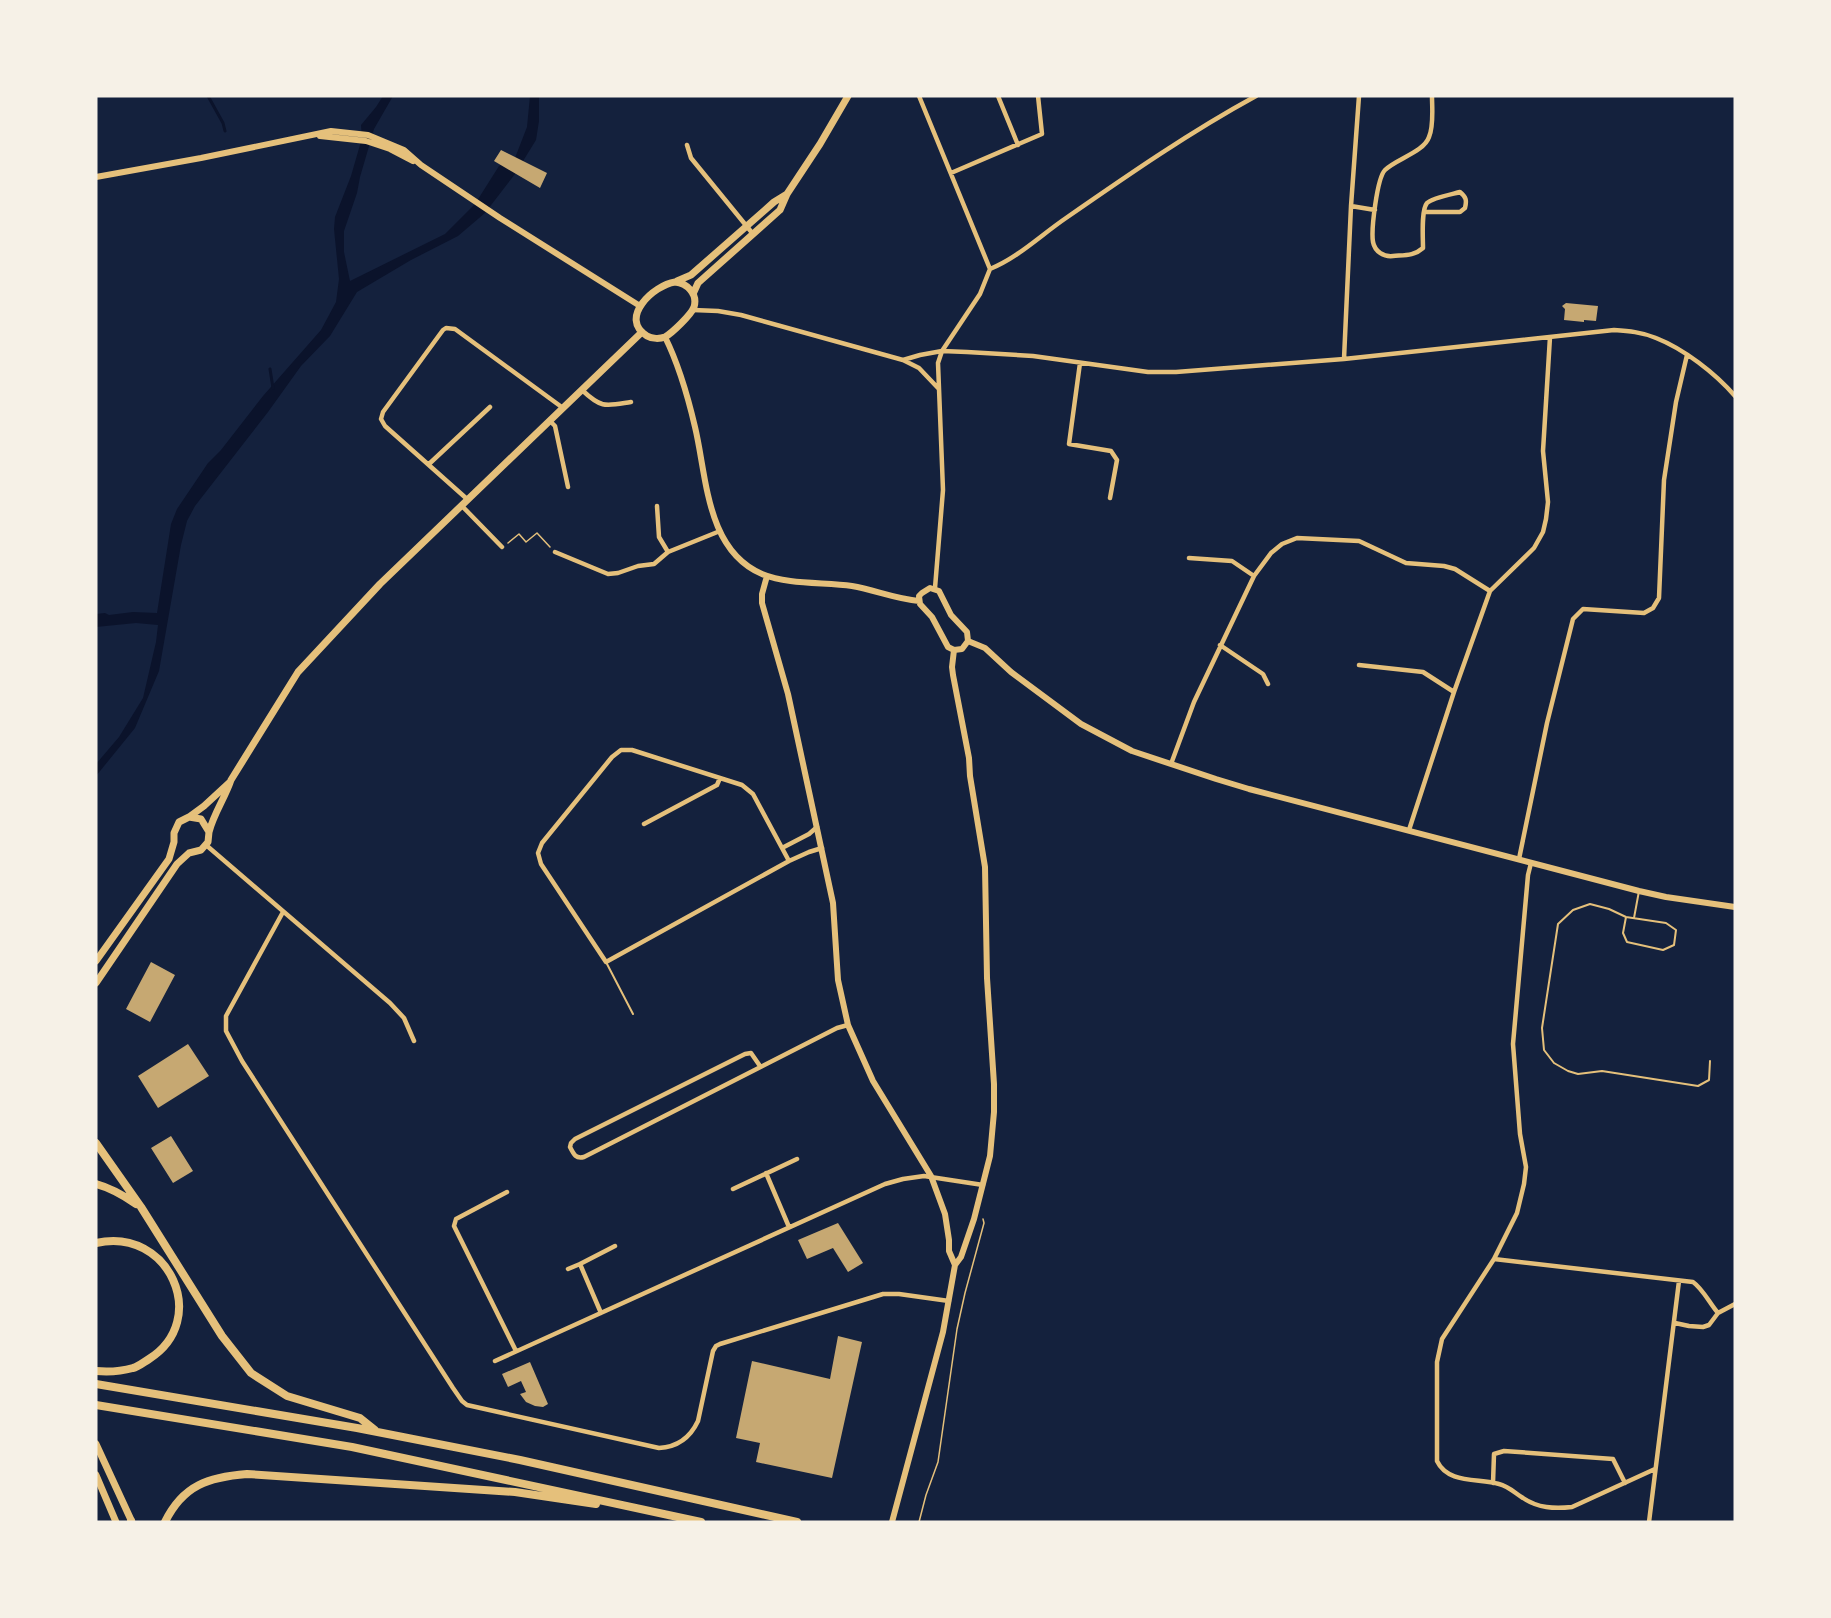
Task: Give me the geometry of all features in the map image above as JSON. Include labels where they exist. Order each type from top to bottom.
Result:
[{"type":"highway","points":[[96,1143],[141,1207],[222,1336],[250,1373],[287,1396],[360,1418],[378,1432]]},
{"type":"highway","points":[[96,1184],[108,1186],[141,1207]]},
{"type":"highway","points":[[96,1243],[120,1240],[138,1244],[149,1251],[168,1271],[175,1286],[178,1301],[175,1330],[159,1353],[135,1368],[96,1371]]},
{"type":"highway","points":[[96,1384],[378,1432],[520,1460],[797,1522]]},
{"type":"highway","points":[[96,1405],[352,1447],[701,1522]]},
{"type":"highway","points":[[96,1410],[161,1416]]},
{"type":"highway","points":[[165,1522],[177,1503],[195,1485],[225,1476],[247,1474],[515,1492],[664,1513]]},
{"type":"main road","points":[[787,194],[774,202],[691,275],[663,285],[640,306],[636,315],[638,327],[642,332],[652,338],[665,337],[693,310],[693,294],[698,283],[780,210],[787,194],[848,96]]},
{"type":"main road","points":[[675,282],[687,285],[693,294]]},
{"type":"main road","points":[[96,961],[169,859],[181,848],[201,850],[206,845],[212,822],[231,780],[298,672],[380,584],[642,332]]},
{"type":"main road","points":[[96,983],[177,864],[181,848],[174,833],[175,827],[204,806],[231,780]]},
{"type":"main road","points":[[189,817],[201,819],[209,832]]},
{"type":"main road","points":[[96,1444],[131,1522]]},
{"type":"main road","points":[[96,1475],[116,1522]]},
{"type":"street","points":[[919,96],[990,269],[980,294],[942,351],[938,363],[943,490],[935,588]]},
{"type":"street","points":[[998,96],[1018,145]]},
{"type":"street","points":[[951,173],[1042,134],[1038,96]]},
{"type":"street","points":[[990,269],[1010,260],[1065,219],[1187,136],[1256,96]]},
{"type":"street","points":[[1344,359],[1359,96]]},
{"type":"street","points":[[1424,212],[1460,212],[1466,208],[1467,202],[1465,196],[1460,192],[1426,204],[1424,212],[1423,248],[1417,254],[1387,257],[1377,251],[1373,243],[1380,180],[1383,172],[1423,146],[1429,139],[1432,96]]},
{"type":"street","points":[[96,177],[331,131],[355,136],[404,150],[421,165],[500,218],[640,306]]},
{"type":"street","points":[[687,145],[691,158],[753,234]]},
{"type":"street","points":[[1351,206],[1375,210]]},
{"type":"street","points":[[693,310],[741,315],[903,360],[919,368],[939,389]]},
{"type":"street","points":[[502,547],[429,464],[385,426],[381,419],[382,415],[446,328],[455,329],[563,408]]},
{"type":"street","points":[[903,360],[942,351],[1033,356],[1148,372],[1176,372],[1344,359],[1614,330],[1657,338],[1687,355],[1715,375],[1734,394]]},
{"type":"street","points":[[665,337],[684,387],[695,428],[707,491],[720,531],[726,544],[740,560],[767,576],[861,588],[919,601],[932,617],[948,646],[954,650],[962,649],[968,641],[967,632],[951,615],[939,591],[935,588]]},
{"type":"street","points":[[1408,830],[1490,591],[1534,548],[1543,532],[1548,502],[1543,451],[1550,337]]},
{"type":"street","points":[[1519,859],[1547,723],[1573,619],[1583,609],[1644,613],[1653,608],[1659,598],[1664,480],[1676,402],[1687,355]]},
{"type":"street","points":[[1080,363],[1069,444],[1111,451],[1117,460],[1110,498]]},
{"type":"street","points":[[582,390],[595,403],[608,406],[631,402]]},
{"type":"street","points":[[429,464],[490,407]]},
{"type":"street","points":[[550,421],[555,426],[568,487]]},
{"type":"street","points":[[657,506],[659,537],[668,552]]},
{"type":"street","points":[[555,552],[613,574],[659,562],[668,552],[720,531]]},
{"type":"street","points":[[1171,764],[1194,702],[1254,576],[1271,553],[1287,540],[1297,538],[1348,540],[1366,544],[1406,563],[1455,569],[1490,591]]},
{"type":"street","points":[[1189,558],[1232,561],[1254,576]]},
{"type":"street","points":[[767,576],[762,603],[790,702],[822,848],[835,916],[838,980],[848,1025],[873,1081],[931,1176],[945,1214],[950,1251],[955,1265]]},
{"type":"street","points":[[919,601],[919,596],[925,590],[935,588]]},
{"type":"street","points":[[968,641],[985,648],[1011,672],[1081,724],[1132,751],[1238,786],[1639,891],[1735,907]]},
{"type":"street","points":[[1220,645],[1263,674],[1268,684]]},
{"type":"street","points":[[892,1522],[943,1332],[955,1265],[961,1257],[983,1185],[990,1156],[994,1112],[987,978],[985,867],[969,758],[953,675],[954,650]]},
{"type":"street","points":[[1359,665],[1423,672],[1454,692]]},
{"type":"street","points":[[789,861],[753,794],[742,785],[632,750],[621,750],[612,756],[542,843],[538,853],[541,864],[606,962],[789,861],[822,848]]},
{"type":"street","points":[[644,824],[717,785],[720,778]]},
{"type":"street","points":[[782,848],[809,834],[817,827]]},
{"type":"street","points":[[206,845],[390,1003],[404,1018],[414,1041]]},
{"type":"street","points":[[1531,863],[1513,1044],[1520,1134],[1526,1167],[1524,1184],[1517,1213],[1494,1259],[1442,1339],[1437,1362],[1437,1461],[1440,1468],[1452,1477],[1508,1487],[1536,1505],[1559,1509],[1572,1507],[1655,1468]]},
{"type":"street","points":[[283,912],[226,1016],[224,1022],[226,1032],[242,1061],[453,1388],[467,1405],[667,1448],[686,1438],[698,1421],[713,1351],[720,1344],[883,1294],[949,1301]]},
{"type":"street","points":[[760,1066],[751,1053],[745,1054],[575,1139],[570,1148],[574,1156],[584,1157],[760,1066],[837,1028],[848,1025]]},
{"type":"street","points":[[733,1189],[797,1159]]},
{"type":"street","points":[[766,1173],[789,1227]]},
{"type":"street","points":[[495,1361],[885,1185],[903,1179],[931,1176],[983,1185]]},
{"type":"street","points":[[507,1192],[456,1219],[454,1226],[516,1351]]},
{"type":"street","points":[[568,1269],[615,1246]]},
{"type":"street","points":[[1494,1259],[1693,1282],[1718,1313]]},
{"type":"street","points":[[580,1264],[601,1312]]},
{"type":"street","points":[[1649,1522],[1679,1281]]},
{"type":"street","points":[[1675,1323],[1703,1327],[1709,1325],[1718,1313],[1735,1304]]},
{"type":"street","points":[[1493,1483],[1494,1454],[1504,1452],[1613,1459],[1625,1483]]},
{"type":"lane","points":[[1634,918],[1639,891]]},
{"type":"lane","points":[[1626,917],[1623,933],[1627,942],[1664,950],[1674,945],[1676,930],[1666,923],[1626,917],[1590,904],[1573,910],[1558,924],[1542,1028],[1545,1050],[1554,1063],[1578,1074],[1602,1071],[1698,1086],[1709,1080],[1710,1061]]},
{"type":"lane","points":[[606,962],[633,1014]]},
{"type":"path","points":[[502,547],[519,534],[526,542],[537,533],[555,552]]},
{"type":"path","points":[[919,1522],[938,1462],[957,1329],[984,1223],[982,1216],[975,1213]]},
{"type":"water","points":[[383,96],[393,96],[374,129],[344,231],[344,252],[350,281],[445,234],[475,204],[499,166],[515,158],[527,127],[530,96],[539,96],[536,140],[515,174],[485,213],[458,236],[411,260],[357,292],[330,336],[301,366],[195,506],[187,521],[181,545],[159,671],[135,728],[96,776],[96,764],[119,737],[143,698],[158,625],[136,623],[96,627],[96,614],[157,613],[171,524],[177,509],[208,463],[321,330],[336,302],[339,279],[335,217],[351,176],[362,138],[361,125]]},
{"type":"building","points":[[501,150],[547,173],[540,188],[494,161]]},
{"type":"building","points":[[1566,303],[1598,306],[1596,321],[1564,320],[1565,309],[1562,306]]},
{"type":"building","points":[[151,962],[175,975],[150,1022],[126,1009]]},
{"type":"building","points":[[188,1044],[209,1076],[158,1108],[138,1076]]},
{"type":"building","points":[[171,1136],[193,1171],[173,1183],[151,1148]]},
{"type":"building","points":[[838,1223],[863,1263],[848,1272],[833,1248],[807,1259],[798,1240]]},
{"type":"building","points":[[838,1336],[862,1342],[832,1478],[756,1462],[760,1443],[736,1438],[752,1361],[830,1379]]},
{"type":"building","points":[[530,1362],[548,1404],[543,1407],[526,1402],[520,1394],[526,1392],[521,1381],[508,1387],[502,1374]]},
{"type":"waterway","points":[[208,96],[225,131]]},
{"type":"waterway","points":[[270,369],[273,388]]}]
